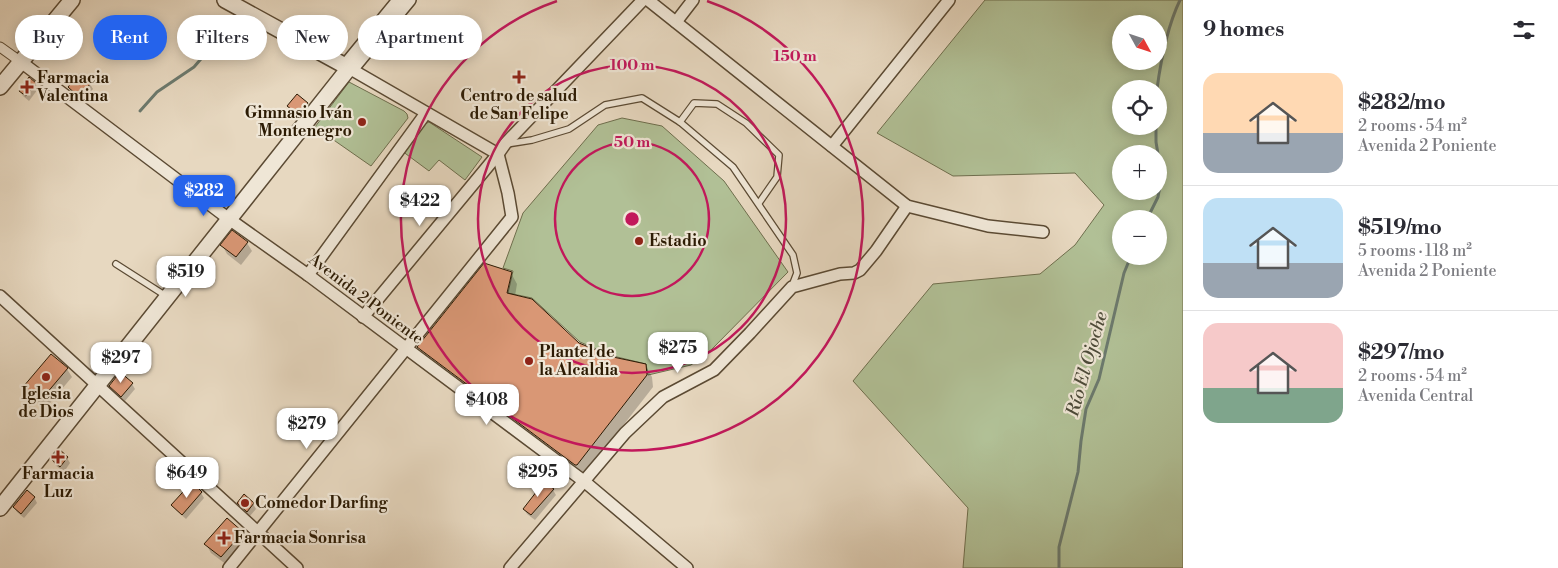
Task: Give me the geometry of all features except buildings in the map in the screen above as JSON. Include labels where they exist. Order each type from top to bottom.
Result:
[{"type":"street","points":[[0,88],[72,0]]},
{"type":"street","points":[[225,0],[498,154],[512,217],[229,568]]},
{"type":"street","points":[[0,508],[348,68],[398,0]]},
{"type":"street","points":[[348,68],[410,0]]},
{"type":"street","points":[[363,317],[498,154],[504,144],[643,0]]},
{"type":"street","points":[[648,0],[908,206],[988,226],[1043,232]]},
{"type":"street","points":[[676,22],[694,0]]},
{"type":"street","points":[[832,146],[949,0]]},
{"type":"street","points":[[0,46],[21,62]]},
{"type":"street","name":"Avenida 2 Poniente","points":[[21,62],[229,219],[308,275],[585,482],[686,568]]},
{"type":"street","points":[[308,275],[426,113]]},
{"type":"street","points":[[510,568],[625,434],[663,397],[714,370],[792,287],[860,270],[908,206]]},
{"type":"street","points":[[0,296],[297,568]]},
{"type":"lane","points":[[504,144],[532,140],[569,129],[605,105],[642,98],[680,122],[733,168],[793,254],[797,273],[792,287]]},
{"type":"lane","points":[[680,122],[694,102],[717,104],[746,122],[779,155],[777,178],[759,204]]},
{"type":"lane","points":[[116,264],[168,297]]},
{"type":"green space","points":[[985,0],[1183,0],[1183,568],[963,568],[968,508],[853,381],[933,284],[1040,274],[1075,245],[1104,205],[1075,173],[953,176],[877,133]]},
{"type":"green space","name":"Gimnasio Iván Montenegro","points":[[349,82],[407,114],[408,118],[371,166],[315,127]]},
{"type":"green space","name":"Estadio","points":[[622,118],[662,126],[724,181],[788,272],[711,350],[691,365],[648,375],[646,364],[613,356],[580,342],[532,298],[508,293],[513,271],[503,268],[523,213],[598,125]]},
{"type":"green space","points":[[429,122],[482,157],[465,180],[439,160],[429,171],[402,151],[419,127]]},
{"type":"waterway","name":"Río El Ojoche","points":[[1158,80],[1171,21],[1180,0]]},
{"type":"waterway","points":[[140,111],[157,92],[194,67],[200,60]]},
{"type":"waterway","name":"Río El Ojoche","points":[[1156,135],[1156,145]]},
{"type":"waterway","name":"Río El Ojoche","points":[[1152,210],[1156,200]]},
{"type":"waterway","name":"Río El Ojoche","points":[[1059,568],[1059,547],[1078,472],[1086,409],[1099,379],[1127,265]]},
{"type":"place","name":"Centro de salud de San Felipe","points":[[519,77]]},
{"type":"place","name":"Farmacia Valentina","points":[[27,87]]},
{"type":"place","name":"Gimnasio Iván Montenegro","points":[[362,122]]},
{"type":"place","name":"Estadio","points":[[639,241]]},
{"type":"place","name":"Plantel de la Alcaldia","points":[[529,361]]},
{"type":"place","name":"Iglesia de Dios","points":[[46,377]]},
{"type":"place","name":"Farmacia Luz","points":[[58,457]]},
{"type":"place","name":"Comedor Darfing","points":[[245,503]]},
{"type":"place","name":"Farmacia Sonrisa","points":[[224,538]]}]
